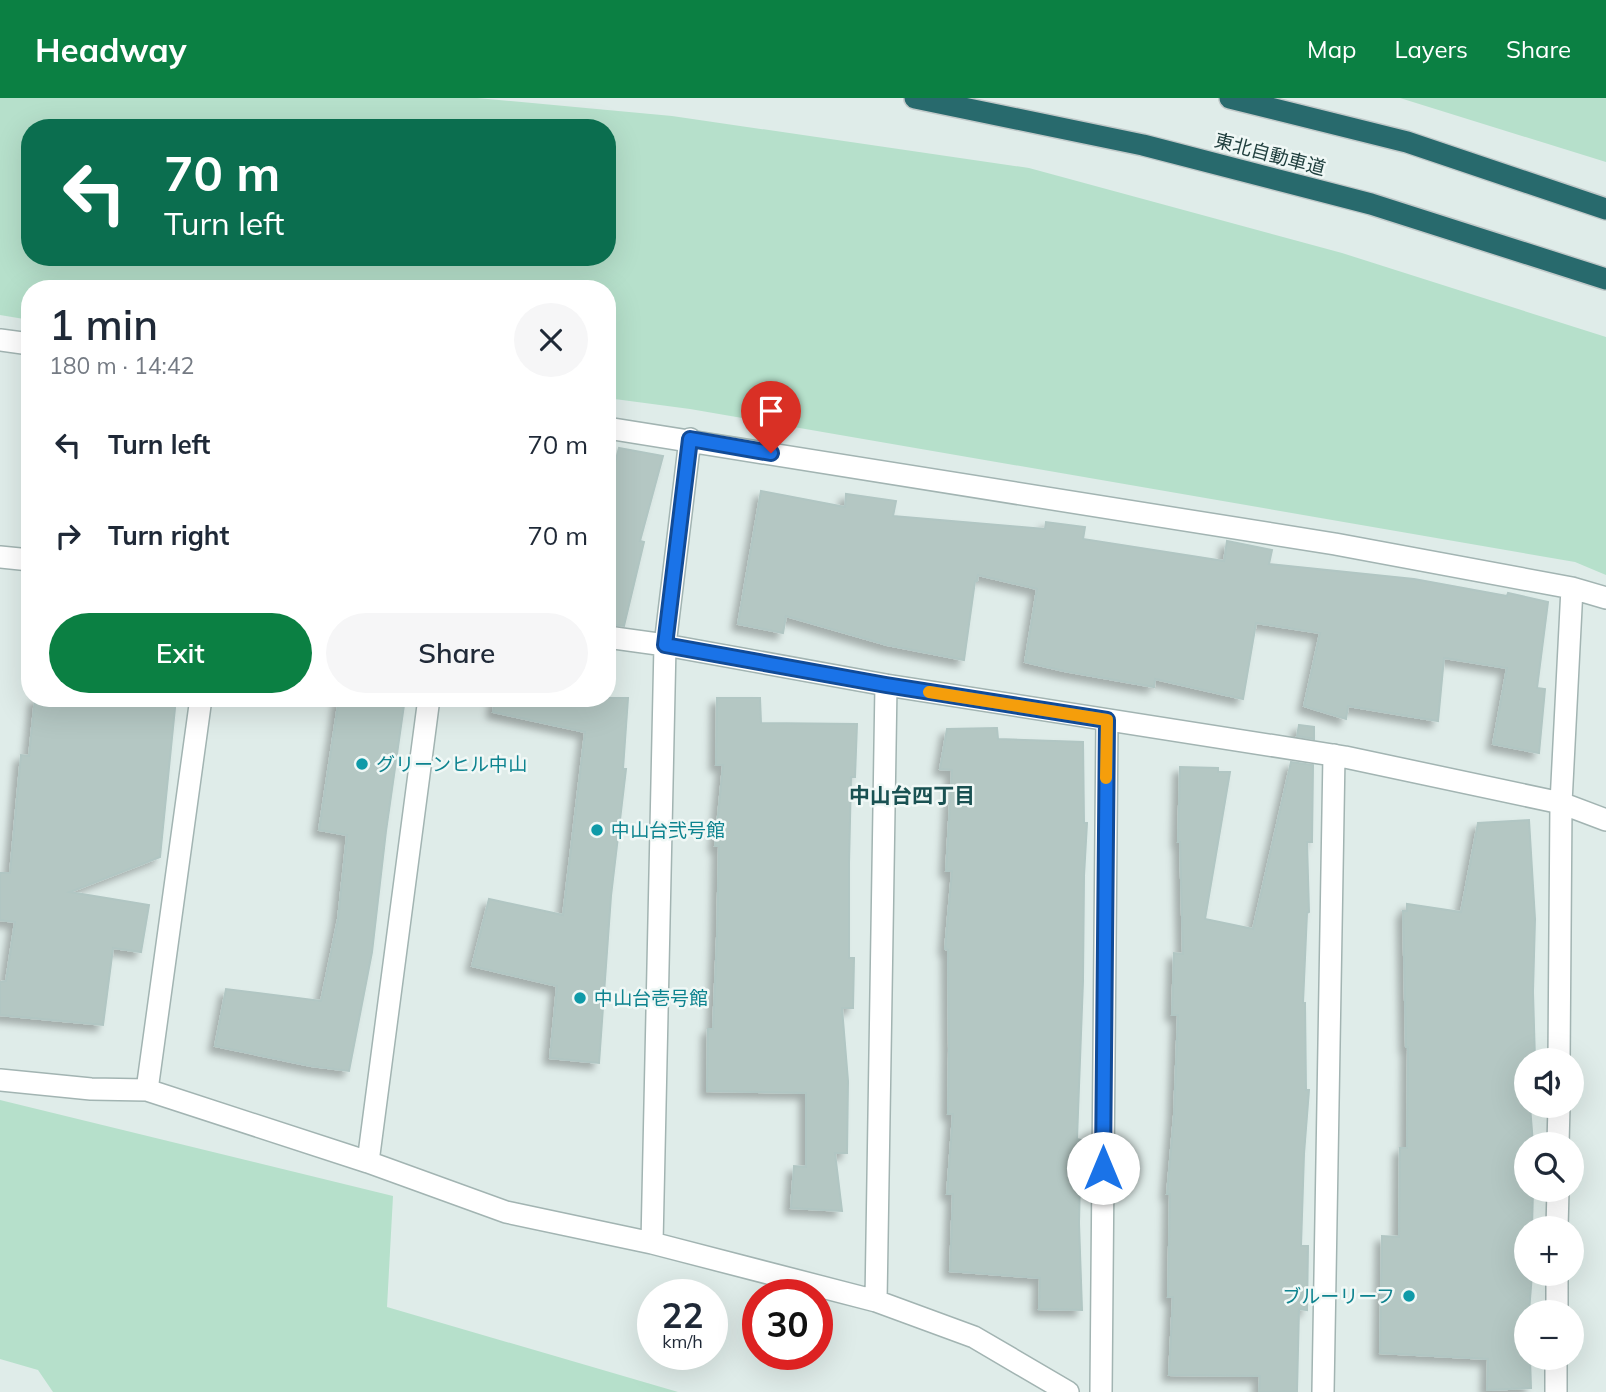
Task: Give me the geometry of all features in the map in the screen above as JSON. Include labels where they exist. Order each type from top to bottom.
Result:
[{"type":"highway","name":"東北自動車道","points":[[915,98],[1143,145],[1371,204],[1606,279]]},
{"type":"highway","points":[[1230,98],[1407,142],[1606,209]]},
{"type":"street","points":[[0,340],[21,343]]},
{"type":"street","points":[[616,429],[1335,544],[1572,588],[1606,598]]},
{"type":"street","points":[[652,1243],[665,645],[690,439]]},
{"type":"street","points":[[0,557],[21,559]]},
{"type":"street","points":[[1559,1048],[1561,803],[1572,588]]},
{"type":"street","points":[[616,638],[886,685],[1334,755],[1561,803],[1606,820]]},
{"type":"street","points":[[876,1301],[886,685]]},
{"type":"street","points":[[147,1090],[200,707]]},
{"type":"street","points":[[369,1162],[428,707]]},
{"type":"street","points":[[1101,1392],[1107,720]]},
{"type":"street","points":[[1323,1392],[1334,755]]},
{"type":"street","points":[[0,1080],[91,1089],[147,1090],[369,1162],[506,1212],[652,1243],[876,1301],[974,1337],[1068,1392]]},
{"type":"street","points":[[1556,1370],[1556,1392]]},
{"type":"green space","points":[[0,98],[477,98],[672,116],[1029,168],[1342,253],[1606,337],[1606,575],[1575,562],[690,409],[616,399],[616,280],[21,280],[21,318],[0,315]]},
{"type":"green space","points":[[1400,98],[1606,98],[1606,162]]},
{"type":"green space","points":[[0,1100],[393,1196],[387,1307],[678,1392],[53,1392],[38,1370],[0,1359]]},
{"type":"building","points":[[619,448],[663,456],[640,541],[644,542],[624,626],[616,625],[616,460]]},
{"type":"building","points":[[761,491],[845,507],[846,494],[896,501],[893,516],[1045,529],[1046,522],[1085,527],[1083,539],[1224,561],[1227,541],[1272,550],[1269,564],[1414,579],[1507,596],[1508,593],[1548,602],[1537,688],[1545,689],[1539,753],[1493,744],[1507,668],[1444,658],[1438,721],[1348,706],[1346,719],[1304,706],[1320,633],[1256,623],[1243,699],[1155,679],[1154,687],[1025,662],[1037,589],[978,575],[964,660],[887,645],[786,616],[783,633],[738,624]]},
{"type":"building","points":[[616,698],[628,698],[623,769],[626,769],[611,896],[599,1063],[550,1058],[557,986],[472,966],[489,899],[563,915],[585,732],[493,712],[494,707],[616,707]]},
{"type":"building","points":[[717,698],[760,698],[761,723],[857,724],[855,777],[851,777],[849,864],[849,958],[854,958],[853,1008],[842,1008],[848,1081],[847,1153],[835,1153],[842,1211],[791,1208],[794,1166],[806,1167],[806,1093],[707,1091],[708,1029],[713,1029],[717,937],[719,846],[715,846],[723,765],[716,765]]},
{"type":"building","points":[[34,707],[175,707],[160,857],[70,892],[149,905],[141,952],[113,948],[103,1025],[0,1015],[0,982],[6,981],[15,922],[0,920],[0,873],[10,873],[21,755],[29,756]]},
{"type":"building","points":[[338,707],[404,707],[372,952],[349,1071],[215,1046],[226,989],[321,1001],[338,919],[347,835],[319,830]]},
{"type":"building","points":[[1299,725],[1314,727],[1314,739],[1297,736]]},
{"type":"building","points":[[997,728],[998,739],[1083,742],[1084,823],[1087,823],[1077,1139],[1081,1140],[1079,1223],[1082,1310],[1039,1309],[1040,1278],[950,1271],[953,1194],[947,1194],[953,1114],[948,1114],[948,950],[945,949],[952,871],[946,871],[952,770],[940,769],[947,729]]},
{"type":"building","points":[[1291,762],[1313,765],[1312,842],[1307,842],[1309,912],[1303,1003],[1306,1090],[1309,1090],[1301,1246],[1308,1246],[1307,1310],[1299,1309],[1297,1391],[1259,1392],[1260,1376],[1169,1375],[1173,1297],[1168,1297],[1170,1194],[1167,1194],[1174,1115],[1178,1015],[1172,1015],[1174,953],[1183,954],[1178,842],[1180,767],[1218,768],[1218,772],[1230,772],[1205,919],[1253,929]]},
{"type":"building","points":[[1529,820],[1535,919],[1535,1048],[1514,1048],[1514,1118],[1531,1118],[1532,1132],[1514,1132],[1514,1202],[1533,1202],[1532,1216],[1514,1216],[1514,1286],[1531,1286],[1530,1300],[1514,1300],[1514,1370],[1530,1370],[1531,1388],[1487,1390],[1488,1359],[1380,1353],[1382,1236],[1399,1237],[1400,1148],[1407,1148],[1408,1047],[1403,911],[1407,911],[1407,904],[1461,912],[1478,823]]},
{"type":"slow traffic","points":[[929,692],[1107,720],[1106,778]]},
{"type":"place","name":"グリーンヒル中山","points":[[362,764]]},
{"type":"place","name":"中山台弐号館","points":[[597,830]]},
{"type":"place","name":"中山台壱号館","points":[[580,998]]},
{"type":"place","name":"ブルーリーフ","points":[[1409,1296]]},
{"type":"district","name":"中山台四丁目","points":[[912,795]]},
{"type":"route","points":[[771,453],[690,439],[665,645],[886,685],[1107,720],[1103,1168]]}]
